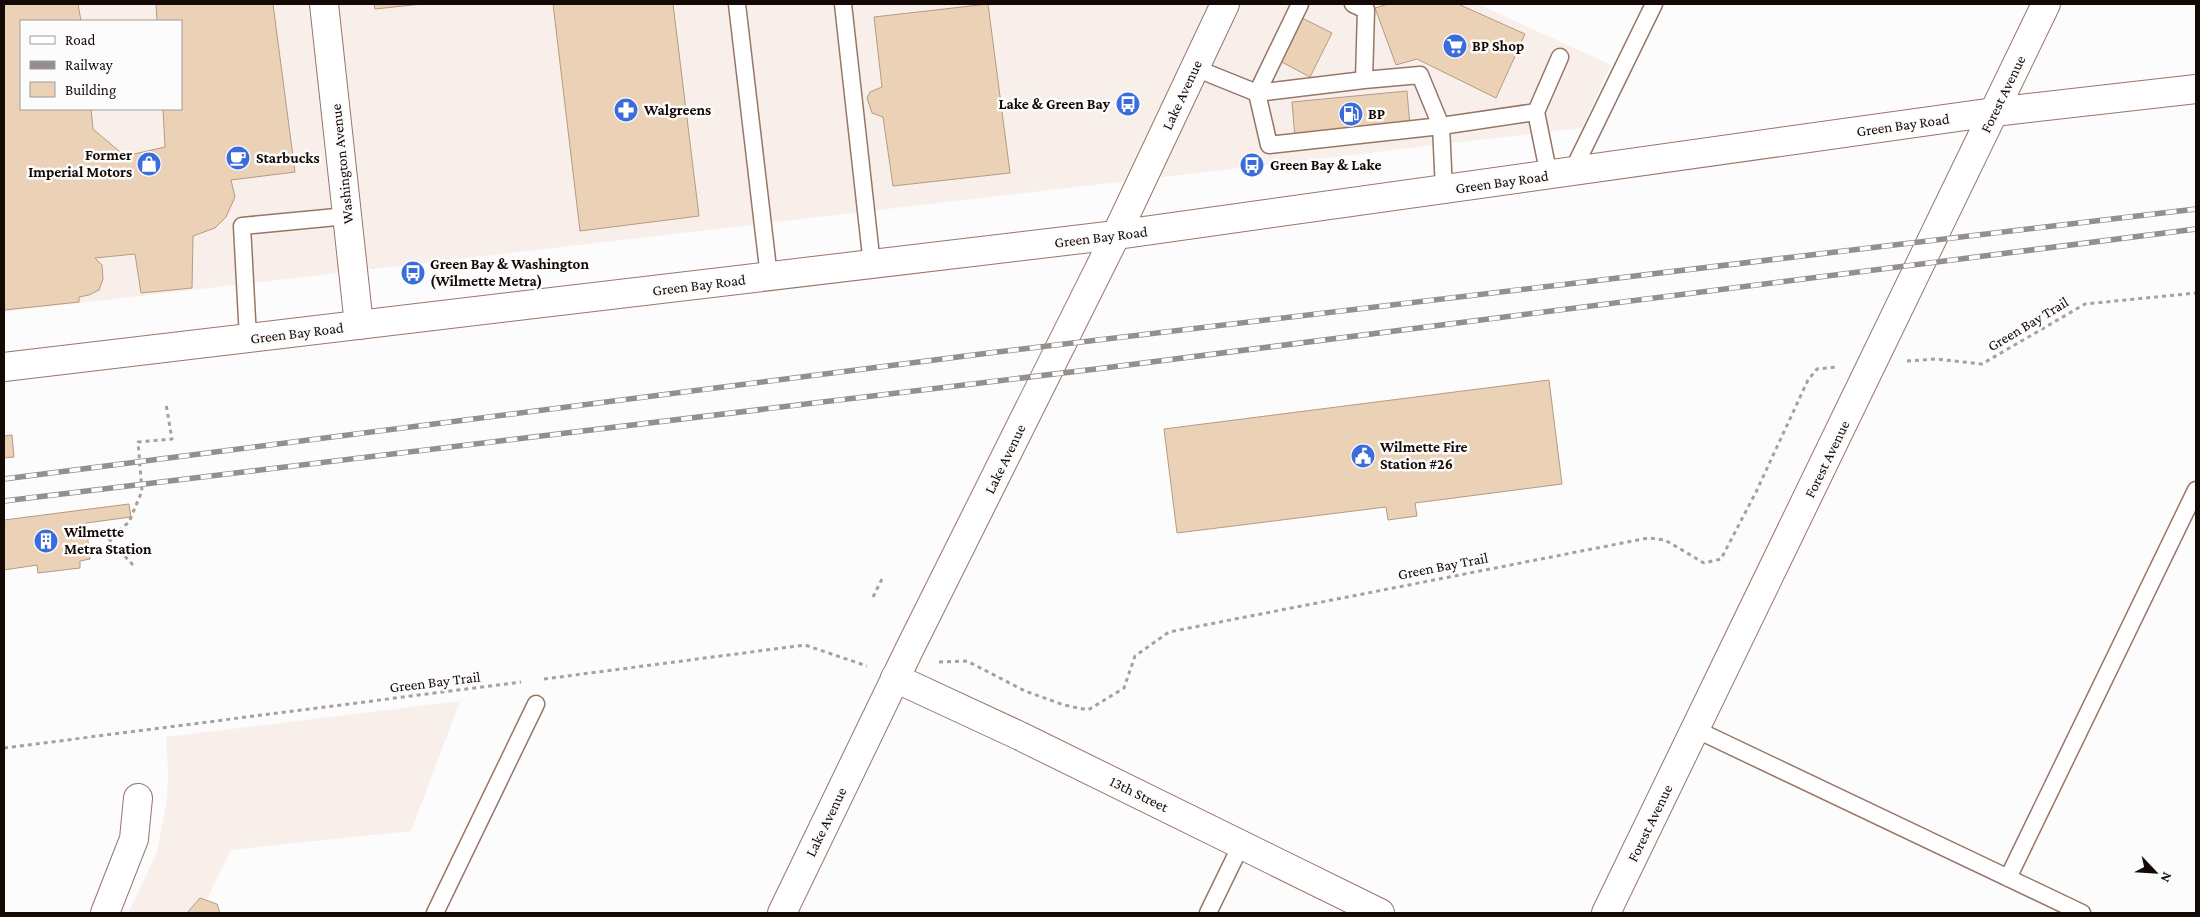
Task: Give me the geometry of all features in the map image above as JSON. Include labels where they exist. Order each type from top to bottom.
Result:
[{"type":"street","name":"Washington Avenue","points":[[324,4],[359,325]]},
{"type":"street","name":"Lake Avenue","points":[[782,913],[895,678],[1116,236],[1225,4]]},
{"type":"street","name":"Forest Avenue","points":[[1606,913],[2046,4]]},
{"type":"street","name":"Green Bay Road","points":[[4,367],[1116,236],[1994,112],[2196,88]]},
{"type":"street","name":"13th Street","points":[[895,678],[1029,740],[1380,913]]},
{"type":"street","points":[[105,913],[134,839],[138,798]]},
{"type":"lane","points":[[737,4],[769,277]]},
{"type":"lane","points":[[843,4],[872,265]]},
{"type":"lane","points":[[1300,4],[1257,93],[1269,145],[1441,126],[1536,112]]},
{"type":"lane","points":[[1353,4],[1366,10],[1364,80]]},
{"type":"lane","points":[[1561,174],[1654,4]]},
{"type":"lane","points":[[1560,57],[1536,112],[1561,174]]},
{"type":"lane","points":[[1195,68],[1257,93],[1420,74],[1441,126],[1444,190]]},
{"type":"lane","points":[[248,338],[242,226],[347,216]]},
{"type":"lane","points":[[2008,878],[2196,490]]},
{"type":"lane","points":[[435,913],[536,704]]},
{"type":"lane","points":[[1695,729],[2082,913]]},
{"type":"lane","points":[[1208,913],[1241,845]]},
{"type":"path","name":"Green Bay Trail","points":[[1902,362],[1936,359],[1982,364],[2085,304],[2196,293]]},
{"type":"path","name":"Green Bay Trail","points":[[967,661],[1024,691],[1064,705],[1088,710],[1124,688],[1135,656],[1169,632],[1648,538],[1665,540],[1704,562],[1721,559],[1756,492],[1808,380],[1817,369],[1841,366]]},
{"type":"path","points":[[133,565],[109,540],[129,522],[142,491],[138,442],[172,439],[166,404]]},
{"type":"path","points":[[873,597],[883,576]]},
{"type":"path","points":[[538,680],[805,645],[866,666]]},
{"type":"path","name":"Green Bay Trail","points":[[4,748],[528,682]]},
{"type":"shaded area","points":[[4,4],[1478,4],[1611,65],[1582,128],[4,312]]},
{"type":"shaded area","points":[[460,701],[411,831],[231,850],[200,913],[128,913],[157,853],[167,799],[166,737]]},
{"type":"building","name":"Former Imperial Motors","points":[[4,4],[78,4],[81,20],[20,20],[20,110],[91,110],[93,129],[125,156],[165,147],[163,110],[182,110],[182,20],[157,20],[156,4],[273,4],[295,172],[231,180],[235,197],[226,217],[215,228],[193,236],[192,288],[141,293],[135,254],[95,258],[102,265],[103,279],[99,290],[79,297],[79,302],[4,310]]},
{"type":"building","points":[[374,4],[422,4],[375,9]]},
{"type":"building","name":"Walgreens","points":[[553,4],[673,4],[699,216],[580,231]]},
{"type":"building","points":[[988,4],[1010,173],[893,186],[883,117],[872,113],[867,98],[870,92],[882,87],[874,17]]},
{"type":"building","name":"BP Shop","points":[[1388,4],[1458,4],[1525,34],[1496,98],[1417,59],[1396,65],[1375,8]]},
{"type":"building","points":[[1298,16],[1332,33],[1310,77],[1276,59]]},
{"type":"building","name":"BP","points":[[1407,91],[1410,126],[1295,138],[1292,102]]},
{"type":"building","name":"Wilmette Fire Station #26","points":[[1549,380],[1562,484],[1415,503],[1417,516],[1388,520],[1386,507],[1177,533],[1164,429]]},
{"type":"building","points":[[12,435],[14,457],[4,458],[4,436]]},
{"type":"building","name":"Wilmette Metra Station","points":[[129,504],[131,517],[86,523],[90,559],[80,561],[80,568],[38,573],[37,565],[4,570],[4,520]]},
{"type":"building","points":[[200,898],[217,904],[220,913],[187,913]]},
{"type":"railway","points":[[4,479],[989,353],[2196,209]]},
{"type":"railway","points":[[4,501],[1104,368],[2196,229]]},
{"type":"place","name":"BP Shop","points":[[1455,46]]},
{"type":"place","name":"Lake & Green Bay","points":[[1128,104]]},
{"type":"place","name":"Walgreens","points":[[626,110]]},
{"type":"place","name":"BP","points":[[1351,114]]},
{"type":"place","name":"Starbucks","points":[[238,158]]},
{"type":"place","name":"Former Imperial Motors","points":[[149,164]]},
{"type":"place","name":"Green Bay & Lake","points":[[1252,165]]},
{"type":"place","name":"Green Bay & Washington (Wilmette Metra)","points":[[413,273]]},
{"type":"place","name":"Wilmette Fire Station #26","points":[[1363,456]]},
{"type":"place","name":"Wilmette Metra Station","points":[[46,541]]}]
